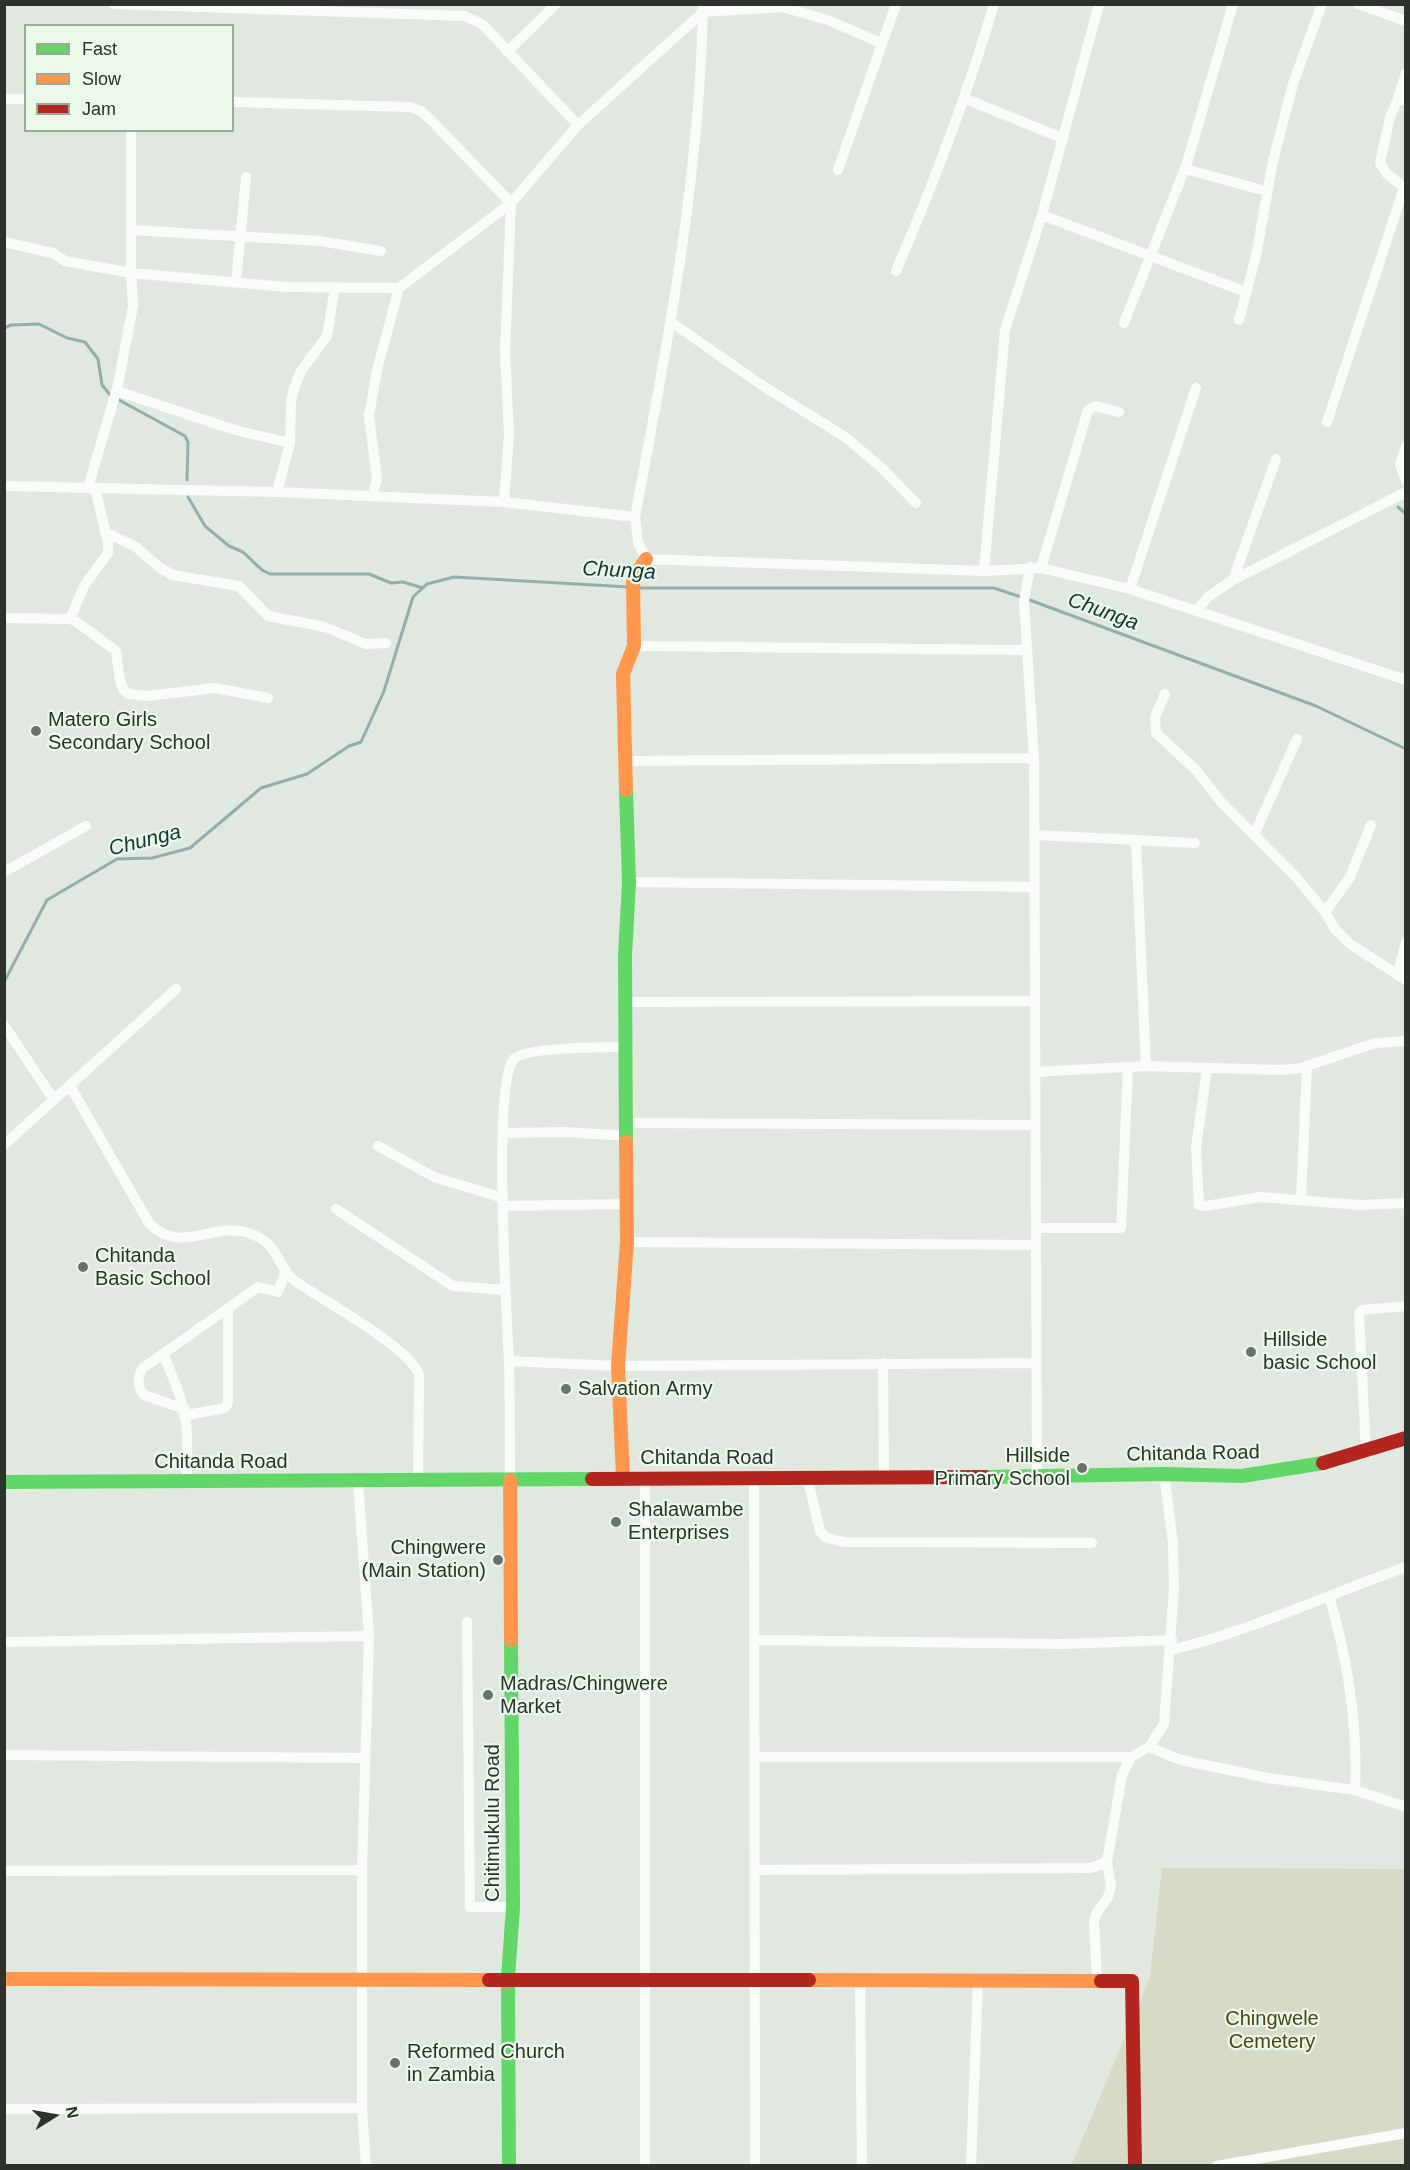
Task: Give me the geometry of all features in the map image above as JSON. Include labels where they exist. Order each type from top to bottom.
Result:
[{"type":"street","points":[[113,4],[465,16],[482,24],[578,125]]},
{"type":"street","points":[[507,52],[556,4]]},
{"type":"street","points":[[691,4],[703,9],[782,6],[828,20],[881,43]]},
{"type":"street","points":[[838,170],[896,4]]},
{"type":"street","points":[[896,271],[934,184],[966,99],[994,4]]},
{"type":"street","points":[[984,571],[1005,330],[1042,215],[1062,138],[1078,90],[1099,4]]},
{"type":"street","points":[[1124,323],[1185,170],[1233,4]]},
{"type":"street","points":[[1239,320],[1256,256],[1266,191],[1293,84],[1322,4]]},
{"type":"street","points":[[1358,4],[1406,21]]},
{"type":"street","points":[[4,242],[53,253],[65,261],[131,273],[286,287],[399,288],[512,203],[578,125],[703,9]]},
{"type":"street","points":[[646,559],[638,542],[635,517],[671,322],[692,188],[703,9]]},
{"type":"street","points":[[1327,422],[1405,188],[1386,173],[1380,163],[1390,117],[1402,100],[1406,73]]},
{"type":"street","points":[[4,99],[24,99]]},
{"type":"street","points":[[966,99],[1062,138]]},
{"type":"street","points":[[234,102],[410,107],[421,111],[432,121],[512,203],[505,351],[509,435],[504,502]]},
{"type":"street","points":[[70,619],[84,586],[108,553],[105,532],[91,488],[117,391],[133,306],[131,132]]},
{"type":"street","points":[[1185,170],[1266,191]]},
{"type":"street","points":[[236,283],[246,177]]},
{"type":"street","points":[[1042,215],[1246,292]]},
{"type":"street","points":[[131,230],[330,242],[381,252]]},
{"type":"street","points":[[277,492],[290,443],[291,402],[294,388],[301,371],[327,336],[335,287]]},
{"type":"street","points":[[372,497],[376,479],[369,416],[377,370],[399,288]]},
{"type":"street","points":[[671,322],[760,384],[844,436],[882,468],[916,503]]},
{"type":"street","points":[[1130,589],[1196,388]]},
{"type":"street","points":[[117,391],[235,430],[290,443]]},
{"type":"street","points":[[1037,1477],[1034,758],[1024,596],[1088,410],[1095,406],[1119,412]]},
{"type":"street","points":[[1406,446],[1400,457],[1406,481]]},
{"type":"street","points":[[1233,580],[1276,459]]},
{"type":"street","points":[[4,486],[277,492],[504,502],[635,517]]},
{"type":"street","points":[[1196,611],[1209,596],[1233,580],[1406,492]]},
{"type":"street","points":[[105,532],[136,547],[160,568],[173,575],[239,586],[268,616],[325,627],[366,644],[386,643]]},
{"type":"street","points":[[646,559],[984,571],[1035,568],[1130,589],[1406,680]]},
{"type":"street","points":[[623,1477],[618,1366],[627,1242],[625,1002],[629,882],[623,674],[634,646],[633,579],[646,559]]},
{"type":"street","points":[[4,618],[70,619],[91,630],[116,651],[120,681],[128,694],[148,696],[215,688],[268,698]]},
{"type":"street","points":[[634,646],[1027,650]]},
{"type":"street","points":[[1165,694],[1155,717],[1156,733],[1196,770],[1207,785],[1296,877],[1325,912],[1335,929],[1350,944],[1402,976],[1406,942]]},
{"type":"street","points":[[1254,835],[1297,739]]},
{"type":"street","points":[[624,761],[1034,758]]},
{"type":"street","points":[[1325,912],[1350,877],[1371,825]]},
{"type":"street","points":[[4,872],[86,826]]},
{"type":"street","points":[[1035,835],[1195,843]]},
{"type":"street","points":[[1136,840],[1146,1066]]},
{"type":"street","points":[[629,882],[1035,887]]},
{"type":"street","points":[[4,1145],[176,989]]},
{"type":"street","points":[[625,1002],[1035,1001]]},
{"type":"street","points":[[4,1025],[54,1100]]},
{"type":"street","points":[[1035,1072],[1146,1066],[1281,1070],[1307,1066],[1375,1043],[1406,1041]]},
{"type":"street","points":[[510,1480],[509,1361],[504,1290],[503,1202],[504,1098],[509,1069],[514,1059],[523,1054],[560,1049],[626,1047]]},
{"type":"street","points":[[1301,1199],[1307,1066]]},
{"type":"street","points":[[1036,1228],[1121,1228],[1128,1067]]},
{"type":"street","points":[[1207,1068],[1196,1148],[1199,1205],[1206,1206],[1261,1197],[1360,1205],[1406,1203]]},
{"type":"street","points":[[70,1086],[149,1223],[158,1233],[181,1238],[234,1231],[248,1233],[276,1251],[293,1280],[377,1336],[417,1368],[418,1481]]},
{"type":"street","points":[[504,1133],[1034,1125]]},
{"type":"street","points":[[378,1146],[434,1177],[503,1202],[627,1204]]},
{"type":"street","points":[[336,1209],[453,1286],[504,1290]]},
{"type":"street","points":[[627,1242],[1036,1245]]},
{"type":"street","points":[[228,1309],[228,1403],[225,1408],[186,1412],[141,1391],[139,1374],[143,1368],[258,1287],[278,1292],[286,1270]]},
{"type":"street","points":[[1366,1452],[1359,1313],[1362,1310],[1406,1306]]},
{"type":"street","points":[[163,1354],[186,1412],[189,1439],[186,1482]]},
{"type":"street","points":[[509,1361],[618,1366],[1036,1363]]},
{"type":"street","points":[[883,1363],[884,1476]]},
{"type":"street","name":"Chitanda Road","points":[[4,1482],[418,1481],[807,1476],[1037,1477],[1164,1474],[1242,1476],[1333,1461],[1406,1438]]},
{"type":"street","points":[[755,1756],[1131,1757],[1149,1747],[1164,1724],[1172,1645],[1173,1543],[1164,1474]]},
{"type":"street","points":[[807,1476],[820,1531],[825,1537],[843,1542],[1092,1543]]},
{"type":"street","points":[[754,1477],[757,1982],[755,2166]]},
{"type":"street","points":[[645,1478],[645,2166]]},
{"type":"street","name":"Chitimukulu Road","points":[[510,1480],[513,1907],[508,1978],[510,2166]]},
{"type":"street","points":[[358,1481],[369,1636],[362,1870],[362,2108],[366,2166]]},
{"type":"street","points":[[756,1640],[1172,1645],[1206,1642],[1252,1627],[1406,1567]]},
{"type":"street","points":[[1329,1596],[1351,1690],[1355,1724],[1355,1790]]},
{"type":"street","points":[[467,1622],[470,1907],[513,1907]]},
{"type":"street","points":[[4,1642],[369,1636]]},
{"type":"street","points":[[1149,1747],[1181,1760],[1268,1778],[1355,1790],[1406,1807]]},
{"type":"street","points":[[4,1755],[365,1758]]},
{"type":"street","points":[[1097,1981],[1094,1924],[1096,1914],[1108,1897],[1111,1886],[1107,1862],[1122,1775],[1131,1757]]},
{"type":"street","points":[[756,1870],[1091,1868],[1107,1862]]},
{"type":"street","points":[[4,1871],[362,1870]]},
{"type":"street","points":[[4,1979],[508,1978],[561,1982],[1132,1981],[1135,2166]]},
{"type":"street","points":[[860,1981],[862,2166]]},
{"type":"street","points":[[971,2166],[978,1981]]},
{"type":"street","points":[[4,2109],[362,2108]]},
{"type":"street","points":[[1216,2166],[1406,2133]]},
{"type":"green space","name":"Chingwele Cemetery","points":[[1162,1868],[1405,1869],[1405,2165],[1071,2166],[1150,1977]]},
{"type":"waterway","points":[[4,328],[11,325],[39,324],[67,338],[85,342],[98,359],[102,385],[111,396]]},
{"type":"waterway","points":[[119,400],[185,436],[188,442],[187,480]]},
{"type":"waterway","points":[[188,497],[205,526],[229,546],[243,552],[262,570],[270,574],[369,574],[391,583],[403,582],[423,588]]},
{"type":"waterway","points":[[1398,507],[1406,514]]},
{"type":"waterway","name":"Chunga","points":[[4,982],[47,900],[117,859],[152,858],[190,848],[261,788],[307,774],[349,746],[361,742],[384,691],[413,597],[427,584],[454,577],[629,587]]},
{"type":"waterway","name":"Chunga","points":[[639,588],[994,588],[1021,597]]},
{"type":"waterway","name":"Chunga","points":[[1027,599],[1316,706],[1406,749]]},
{"type":"traffic: fast","points":[[626,790],[629,882],[625,956],[626,1142]]},
{"type":"traffic: fast","points":[[985,1477],[1164,1474],[1242,1476],[1323,1463]]},
{"type":"traffic: fast","points":[[4,1482],[592,1479]]},
{"type":"traffic: fast","points":[[509,2166],[508,1978],[513,1907],[511,1640]]},
{"type":"traffic: slow","points":[[626,790],[623,674],[634,646],[633,579],[646,559]]},
{"type":"traffic: slow","points":[[623,1477],[618,1366],[627,1242],[626,1142]]},
{"type":"traffic: slow","points":[[510,1480],[511,1640]]},
{"type":"traffic: slow","points":[[4,1979],[489,1980]]},
{"type":"traffic: slow","points":[[809,1980],[1101,1981]]},
{"type":"traffic: jam","points":[[1323,1463],[1406,1438]]},
{"type":"traffic: jam","points":[[592,1479],[985,1477]]},
{"type":"traffic: jam","points":[[489,1980],[809,1980]]},
{"type":"traffic: jam","points":[[1101,1981],[1132,1981],[1135,2166]]},
{"type":"place","name":"Matero Girls Secondary School","points":[[36,731]]},
{"type":"place","name":"Chitanda Basic School","points":[[83,1267]]},
{"type":"place","name":"Hillside basic School","points":[[1251,1352]]},
{"type":"place","name":"Salvation Army","points":[[566,1389]]},
{"type":"place","name":"Hillside Primary School","points":[[1082,1468]]},
{"type":"place","name":"Shalawambe Enterprises","points":[[616,1522]]},
{"type":"place","name":"Chingwere (Main Station)","points":[[498,1560]]},
{"type":"place","name":"Madras/Chingwere Market","points":[[488,1695]]},
{"type":"place","name":"Reformed Church in Zambia","points":[[395,2063]]}]
